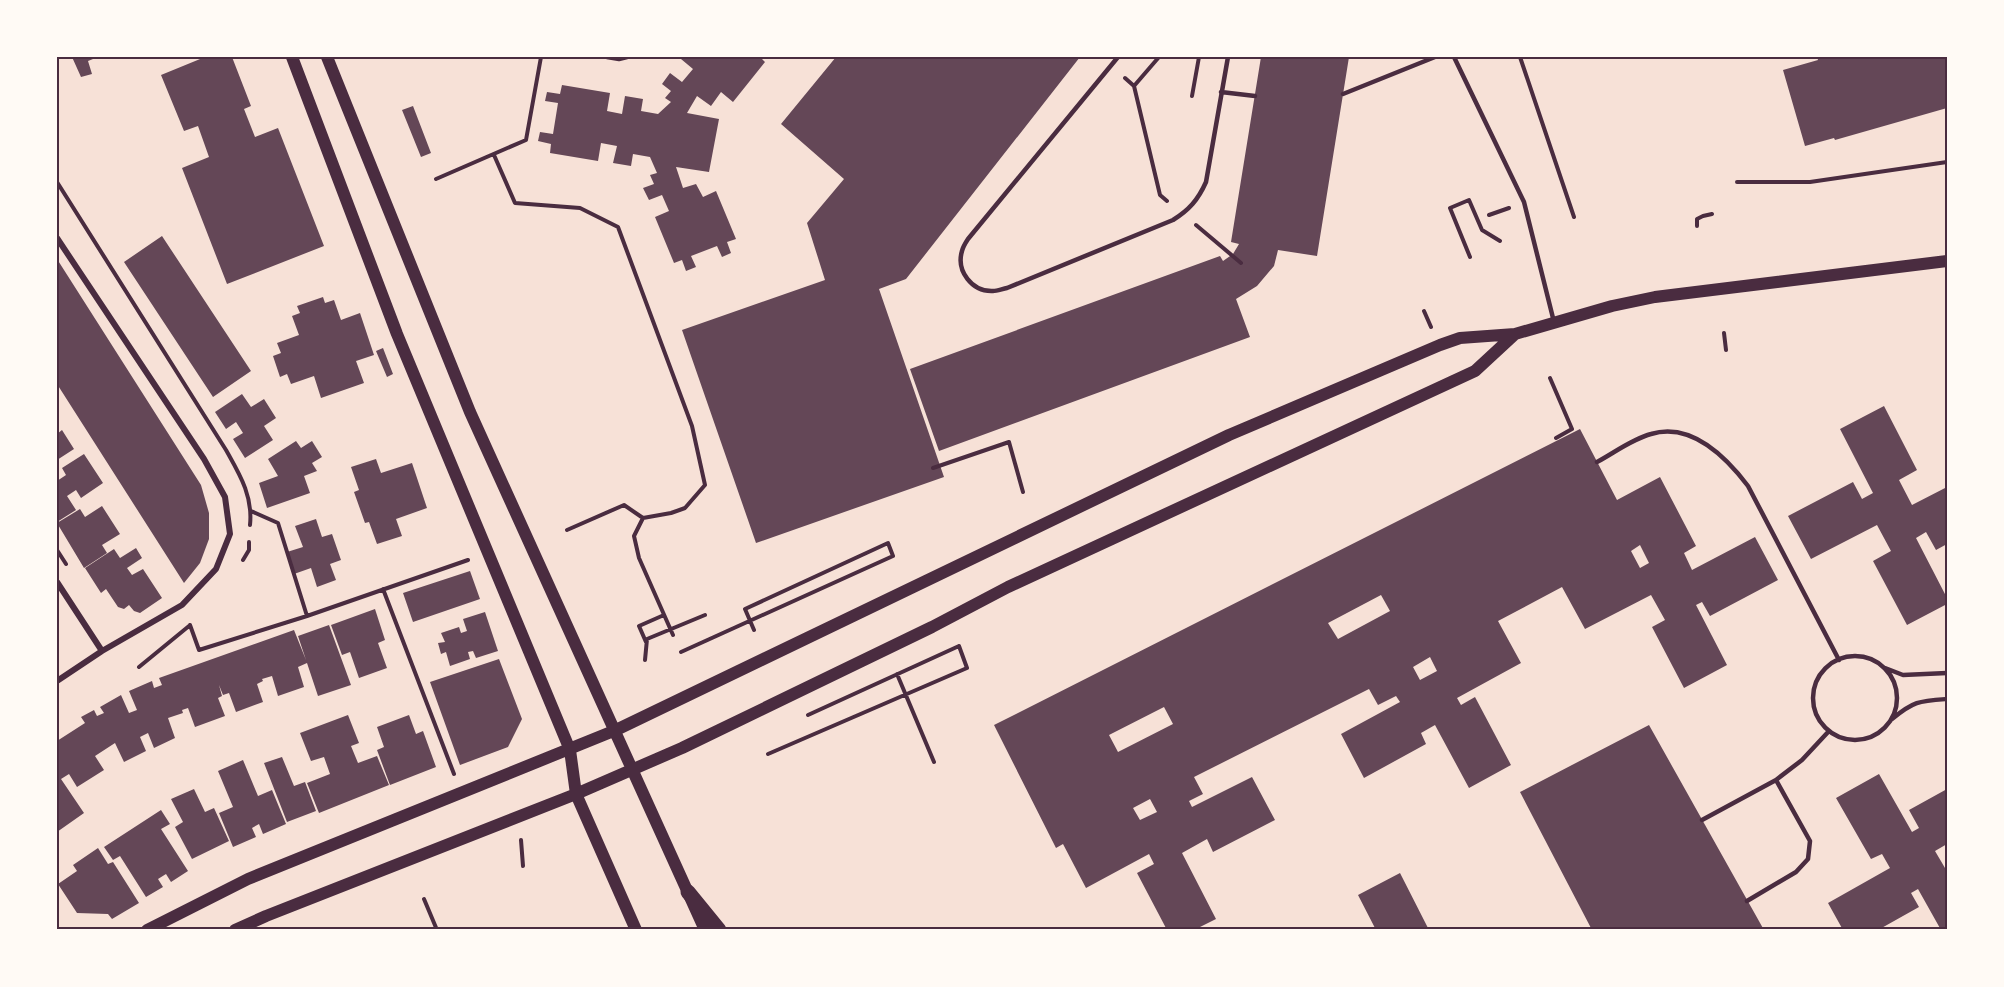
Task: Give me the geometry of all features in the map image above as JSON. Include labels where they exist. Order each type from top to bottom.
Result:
[{"type":"main road","points":[[292,57],[397,334],[570,750],[576,794],[636,930]]},
{"type":"main road","points":[[327,57],[466,402],[705,930]]},
{"type":"main road","points":[[147,930],[248,879],[615,730],[1239,431],[1440,345],[1460,338],[1515,334],[1655,297],[1947,261]]},
{"type":"main road","points":[[236,930],[276,912],[576,794],[682,748],[932,627],[1008,587],[1455,381],[1475,371],[1515,334]]},
{"type":"main road","points":[[688,891],[719,930]]},
{"type":"street","points":[[57,238],[204,459],[225,497],[230,534],[216,569],[182,605],[102,651],[57,681]]},
{"type":"street","points":[[57,582],[102,651]]},
{"type":"lane","points":[[607,57],[627,57]]},
{"type":"lane","points":[[1118,57],[968,238],[962,252],[961,266],[967,279],[978,289],[993,291],[1007,288],[1173,220],[1187,212],[1199,198],[1206,182],[1228,57]]},
{"type":"lane","points":[[1343,94],[1435,57]]},
{"type":"lane","points":[[1454,57],[1524,202],[1554,322]]},
{"type":"lane","points":[[1221,92],[1255,96]]},
{"type":"lane","points":[[1597,462],[1649,434],[1666,430],[1680,433],[1708,445],[1733,467],[1748,486],[1839,660]]},
{"type":"lane","points":[[1890,721],[1897,695],[1893,681],[1886,670],[1875,661],[1862,657],[1848,657],[1823,670],[1816,682],[1813,695],[1814,709],[1820,722],[1841,738],[1855,740],[1868,738],[1881,731],[1908,706],[1919,701],[1947,699]]},
{"type":"lane","points":[[1880,665],[1904,675],[1947,673]]},
{"type":"lane","points":[[1702,820],[1776,780],[1802,760],[1829,731]]},
{"type":"lane","points":[[1747,901],[1796,872],[1808,859],[1810,841],[1776,780]]},
{"type":"path","points":[[436,179],[526,140],[541,57]]},
{"type":"path","points":[[1134,86],[1159,57]]},
{"type":"path","points":[[1192,96],[1199,57]]},
{"type":"path","points":[[1520,57],[1574,217]]},
{"type":"path","points":[[1116,72],[1134,86],[1160,195],[1169,202]]},
{"type":"path","points":[[494,155],[515,203],[580,208],[618,227],[692,426],[705,485],[685,508],[671,513],[643,518],[624,506],[567,530]]},
{"type":"path","points":[[1737,182],[1810,182],[1947,162]]},
{"type":"path","points":[[1470,257],[1450,208],[1469,200],[1482,230],[1500,241]]},
{"type":"path","points":[[1697,226],[1697,219],[1712,214]]},
{"type":"path","points":[[1187,218],[1241,263]]},
{"type":"path","points":[[1724,333],[1726,350]]},
{"type":"path","points":[[1550,378],[1572,429],[1556,438]]},
{"type":"path","points":[[933,468],[1009,442],[1023,492]]},
{"type":"path","points":[[252,511],[278,523],[307,616]]},
{"type":"path","points":[[643,518],[634,536],[639,558],[673,635]]},
{"type":"path","points":[[681,652],[892,556],[888,543],[746,609],[754,630]]},
{"type":"path","points":[[57,550],[69,569]]},
{"type":"path","points":[[190,625],[199,651],[470,559]]},
{"type":"path","points":[[383,590],[461,793]]},
{"type":"path","points":[[639,626],[664,615]]},
{"type":"path","points":[[647,639],[705,615]]},
{"type":"path","points":[[639,626],[647,639],[645,660]]},
{"type":"path","points":[[639,626],[647,646]]},
{"type":"path","points":[[768,754],[967,668],[959,646],[800,718]]},
{"type":"path","points":[[893,666],[934,762]]},
{"type":"path","points":[[424,899],[437,930]]},
{"type":"building","points":[[72,57],[98,57],[88,61],[92,74],[81,77]]},
{"type":"building","points":[[205,57],[232,57],[251,106],[244,109],[255,137],[278,128],[324,246],[227,284],[182,168],[209,157],[198,126],[184,131],[161,75]]},
{"type":"building","points":[[683,57],[760,57],[765,62],[733,102],[721,92],[711,106],[697,96],[687,113],[719,119],[709,172],[676,167],[683,188],[696,184],[703,197],[716,191],[736,239],[727,242],[731,253],[722,257],[717,246],[691,256],[696,267],[686,271],[682,260],[674,263],[655,217],[669,211],[662,195],[649,200],[643,188],[654,184],[650,175],[657,173],[650,157],[633,154],[631,166],[613,163],[617,146],[601,143],[598,161],[550,153],[551,144],[538,141],[540,132],[553,134],[558,103],[545,101],[547,92],[560,94],[562,85],[610,93],[607,111],[622,114],[625,96],[643,99],[641,111],[658,114],[671,102],[665,98],[671,91],[662,84],[670,73],[682,82],[693,69],[681,59]]},
{"type":"building","points":[[836,57],[1080,57],[906,279],[879,289],[944,477],[756,543],[682,330],[825,280],[807,223],[844,179],[781,124]]},
{"type":"building","points":[[1261,57],[1349,57],[1317,256],[1278,250],[1274,266],[1257,286],[1236,299],[1250,337],[939,451],[910,369],[1220,256],[1223,261],[1233,254],[1239,244],[1231,242]]},
{"type":"building","points":[[1817,57],[1947,57],[1947,108],[1835,140],[1834,138],[1805,146],[1783,70],[1818,60]]},
{"type":"building","points":[[413,106],[431,153],[421,157],[402,110]]},
{"type":"building","points":[[162,236],[251,371],[213,397],[124,262]]},
{"type":"building","points":[[57,259],[201,485],[209,513],[209,539],[200,563],[184,583],[57,384]]},
{"type":"building","points":[[323,297],[325,303],[334,300],[341,320],[360,313],[374,355],[356,361],[364,383],[321,398],[314,376],[291,384],[287,374],[280,377],[273,356],[281,353],[277,343],[299,335],[292,316],[300,313],[297,306]]},
{"type":"building","points":[[383,348],[393,374],[387,377],[376,351]]},
{"type":"building","points":[[242,394],[251,407],[264,399],[276,418],[264,426],[273,440],[245,458],[233,439],[243,433],[236,422],[226,429],[215,412]]},
{"type":"building","points":[[1884,406],[1917,470],[1899,480],[1912,505],[1947,487],[1947,544],[1936,550],[1926,532],[1916,538],[1947,598],[1947,604],[1907,625],[1873,561],[1891,551],[1877,525],[1811,559],[1788,516],[1853,482],[1862,499],[1873,493],[1840,429]]},
{"type":"building","points":[[1580,429],[1617,500],[1660,477],[1696,546],[1684,553],[1692,570],[1755,537],[1778,580],[1710,616],[1702,602],[1696,605],[1727,665],[1684,688],[1652,627],[1665,620],[1651,595],[1585,629],[1562,587],[1498,621],[1521,663],[1457,698],[1461,705],[1475,697],[1511,765],[1469,788],[1435,725],[1421,733],[1426,744],[1364,778],[1341,734],[1400,702],[1396,696],[1378,705],[1369,689],[1194,777],[1203,794],[1189,801],[1192,807],[1252,777],[1275,820],[1213,852],[1207,839],[1182,853],[1216,919],[1194,930],[1167,930],[1137,873],[1154,864],[1149,854],[1086,888],[1063,844],[1056,848],[994,725]],"holes":[[[1640,545],[1649,563],[1640,568],[1631,551]],[[1381,595],[1390,611],[1338,639],[1328,623]],[[1430,657],[1437,671],[1420,680],[1413,667]],[[1164,707],[1173,724],[1118,752],[1109,735]],[[1150,799],[1157,812],[1140,820],[1133,808]]]},
{"type":"building","points":[[62,430],[74,449],[57,460],[57,434]]},
{"type":"building","points":[[296,441],[301,448],[312,441],[322,457],[312,463],[317,471],[304,476],[310,493],[267,508],[259,483],[278,476],[268,459]]},
{"type":"building","points":[[84,454],[103,483],[81,498],[76,490],[67,496],[76,510],[57,522],[57,481],[66,475],[62,468]]},
{"type":"building","points":[[376,459],[381,473],[412,463],[427,508],[396,519],[402,536],[377,544],[369,522],[365,523],[354,492],[359,490],[351,467]]},
{"type":"building","points":[[102,506],[120,534],[102,545],[107,553],[84,568],[57,523],[80,509],[85,517]]},
{"type":"building","points":[[316,519],[322,537],[332,534],[341,560],[330,564],[336,580],[317,587],[311,568],[294,574],[287,552],[303,547],[295,526]]},
{"type":"building","points":[[136,548],[142,558],[127,568],[132,575],[143,569],[162,598],[140,613],[134,611],[129,605],[124,609],[118,607],[106,589],[101,593],[85,568],[114,549],[120,558]]},
{"type":"building","points":[[470,571],[480,599],[413,622],[403,593]]},
{"type":"building","points":[[375,609],[385,640],[378,643],[387,668],[359,678],[350,652],[342,655],[331,625]]},
{"type":"building","points":[[485,612],[498,651],[476,658],[473,651],[468,652],[470,659],[450,666],[446,652],[441,654],[438,643],[445,642],[441,633],[459,627],[461,633],[467,631],[463,619]]},
{"type":"building","points":[[329,625],[351,685],[318,696],[307,663],[298,667],[304,687],[278,696],[272,676],[262,679],[263,681],[257,684],[263,702],[236,712],[229,693],[223,695],[219,685],[222,696],[218,698],[225,716],[195,727],[188,708],[182,710],[183,713],[168,718],[175,738],[154,748],[148,733],[140,737],[146,751],[124,762],[115,743],[95,756],[104,770],[77,787],[69,774],[61,779],[84,813],[57,832],[57,741],[85,723],[81,717],[94,710],[97,716],[104,713],[100,707],[121,695],[129,713],[137,710],[129,691],[152,681],[154,688],[162,685],[159,678],[294,630],[306,660],[298,636]]},
{"type":"building","points":[[499,659],[522,719],[508,747],[460,765],[430,682]]},
{"type":"building","points":[[348,715],[359,743],[351,746],[358,763],[377,756],[389,785],[319,813],[307,783],[330,774],[324,757],[311,761],[300,733]]},
{"type":"building","points":[[409,715],[416,734],[423,731],[436,767],[390,785],[377,750],[384,747],[377,727]]},
{"type":"building","points":[[1649,725],[1764,930],[1592,930],[1520,792]]},
{"type":"building","points":[[282,757],[294,786],[305,782],[316,811],[287,822],[264,763]]},
{"type":"building","points":[[243,760],[258,796],[272,790],[286,824],[263,834],[259,824],[252,828],[256,837],[233,847],[219,813],[233,807],[218,771]]},
{"type":"building","points":[[1879,774],[1912,832],[1919,828],[1909,810],[1947,789],[1947,844],[1935,851],[1945,868],[1947,867],[1947,930],[1941,930],[1918,889],[1911,893],[1919,907],[1878,930],[1843,930],[1828,903],[1890,868],[1882,854],[1871,859],[1836,798]]},
{"type":"building","points":[[194,789],[205,812],[214,808],[229,841],[192,859],[175,827],[183,822],[171,799]]},
{"type":"building","points":[[161,810],[170,824],[161,829],[188,871],[171,882],[166,874],[158,879],[163,887],[146,897],[120,856],[113,860],[104,847]]},
{"type":"building","points":[[98,848],[108,864],[113,862],[139,903],[112,919],[108,914],[77,913],[58,884],[77,871],[73,865]]},
{"type":"building","points":[[1400,873],[1429,930],[1376,930],[1358,895]]}]
